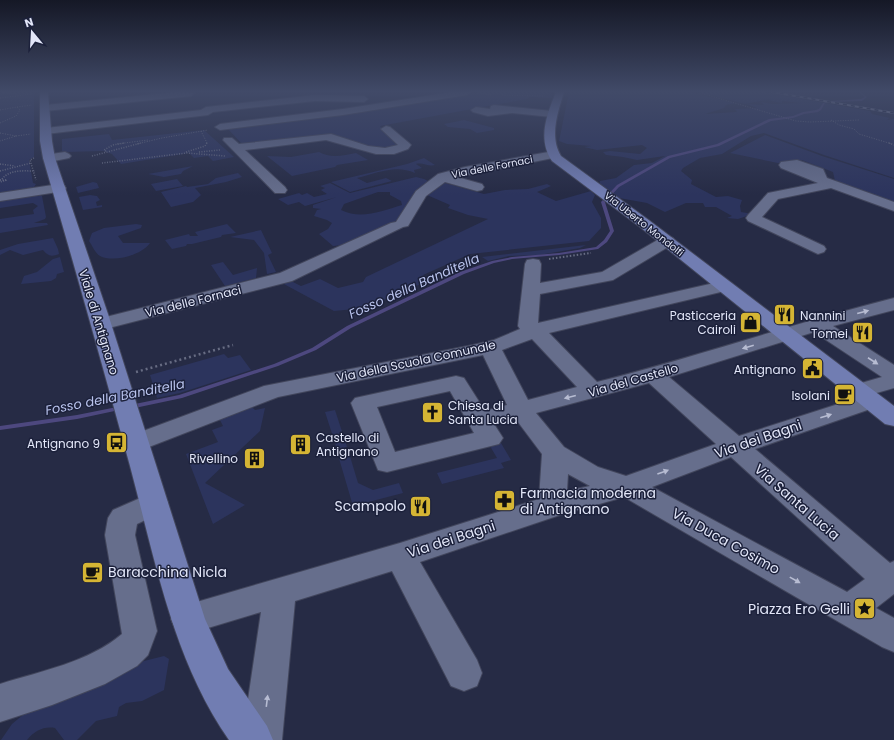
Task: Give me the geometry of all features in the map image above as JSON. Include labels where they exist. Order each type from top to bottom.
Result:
[{"type":"main road","name":"Viale di Antignano","points":[[45,127],[99,319],[188,619],[215,682],[253,740]]},
{"type":"main road","points":[[551,127],[550,146],[554,155]]},
{"type":"main road","name":"Via Uberto Mondolfi","points":[[554,155],[665,239],[722,286],[894,418]]},
{"type":"street","points":[[46,131],[69,127]]},
{"type":"street","points":[[224,127],[220,127],[219,130],[280,190]]},
{"type":"street","points":[[240,151],[326,137],[331,137],[371,151],[390,150],[404,147],[405,145],[386,129]]},
{"type":"street","name":"Via delle Fornaci","points":[[402,223],[420,196],[443,177],[465,171],[554,155]]},
{"type":"street","points":[[443,177],[477,187]]},
{"type":"street","points":[[818,249],[753,218],[756,212],[773,196],[827,182],[894,207]]},
{"type":"street","points":[[0,197],[62,185]]},
{"type":"street","name":"Via delle Fornaci","points":[[99,319],[153,311],[286,277],[402,223],[430,207],[420,196]]},
{"type":"street","points":[[532,290],[600,278],[665,239]]},
{"type":"street","points":[[534,264],[528,326],[535,330],[593,391]]},
{"type":"street","name":"Via della Scuola Comunale","points":[[139,450],[212,415],[278,389],[490,347],[535,330],[722,286]]},
{"type":"street","name":"Via del Castello","points":[[479,420],[653,375],[817,325],[894,304]]},
{"type":"street","points":[[817,325],[894,375]]},
{"type":"street","name":"Via Duca Cosimo","points":[[490,347],[521,410],[555,453],[588,474],[603,480],[627,486],[894,636]]},
{"type":"street","name":"Via Santa Lucia","points":[[653,375],[733,447],[891,578]]},
{"type":"street","name":"Via dei Bagni","points":[[188,619],[400,556],[552,506],[627,486],[865,396],[894,381]]},
{"type":"street","points":[[456,383],[479,420],[490,438],[387,463],[363,403],[456,383]]},
{"type":"street","points":[[552,506],[555,453]]},
{"type":"street","points":[[5,705],[95,670],[124,656],[137,644],[140,630],[120,535],[123,518],[154,503]]},
{"type":"street","points":[[400,556],[464,673]]},
{"type":"street","points":[[849,610],[891,578]]},
{"type":"street","points":[[262,740],[280,591]]},
{"type":"path","points":[[106,151],[104,150],[113,145],[162,138],[220,127]]},
{"type":"path","points":[[845,127],[854,129],[859,134],[894,145]]},
{"type":"path","points":[[180,154],[205,146],[207,143],[201,131]]},
{"type":"path","points":[[0,133],[16,136]]},
{"type":"path","points":[[0,141],[16,136],[35,134]]},
{"type":"path","points":[[92,156],[106,151],[162,138]]},
{"type":"path","points":[[195,153],[227,156],[240,151]]},
{"type":"path","points":[[102,163],[180,154],[240,151]]},
{"type":"path","points":[[0,171],[15,166],[54,158]]},
{"type":"path","points":[[0,164],[15,166]]},
{"type":"path","points":[[0,176],[17,172],[35,171]]},
{"type":"path","points":[[1,180],[4,176]]},
{"type":"path","points":[[534,264],[542,260],[591,253]]},
{"type":"path","points":[[146,369],[233,345]]},
{"type":"shaded area","points":[[0,127],[34,127],[34,157],[29,160],[33,183],[36,184],[34,187],[35,191],[42,196],[46,217],[45,219],[34,223],[47,223],[48,225],[0,233],[0,219],[34,214],[33,210],[38,206],[33,203],[0,208]]},
{"type":"shaded area","points":[[248,127],[381,127],[398,146],[393,148],[376,149],[337,137],[243,145],[228,129]]},
{"type":"shaded area","points":[[448,127],[488,127],[494,128],[494,130],[477,133],[470,129]]},
{"type":"shaded area","points":[[562,127],[894,127],[894,178],[764,133],[751,136],[722,154],[700,158],[683,168],[681,171],[692,180],[691,184],[716,197],[728,196],[742,200],[740,206],[741,212],[753,214],[738,219],[727,218],[732,216],[716,207],[705,207],[703,203],[686,203],[665,212],[647,203],[619,198],[599,185],[600,181],[616,178],[634,165],[652,163],[665,156],[637,160],[606,155],[603,152],[610,151],[640,154],[647,148],[642,145],[597,150],[584,147],[591,146],[567,144],[559,141]]},
{"type":"shaded area","points":[[204,130],[234,157],[213,161],[208,156],[194,158],[189,153],[121,164],[112,154],[103,151],[62,151],[62,139],[109,134],[112,140]]},
{"type":"shaded area","points":[[765,135],[822,156],[894,179],[894,202],[835,181],[833,172],[802,160],[778,163],[730,153]]},
{"type":"shaded area","points":[[319,152],[333,156],[356,153],[368,160],[337,165],[335,167],[292,176],[267,156],[291,157]]},
{"type":"shaded area","points":[[424,158],[435,165],[416,164],[422,168],[414,170],[415,173],[408,170],[394,169],[357,178],[367,183],[386,178],[392,181],[350,192],[331,182],[407,164]]},
{"type":"shaded area","points":[[193,166],[183,171],[181,174],[164,177],[148,174]]},
{"type":"shaded area","points":[[238,173],[242,177],[226,182],[195,188],[201,195],[193,202],[171,207],[161,192],[186,186],[208,184],[216,178]]},
{"type":"shaded area","points":[[416,177],[432,183],[406,215],[391,227],[366,238],[333,246],[319,234],[328,229],[332,223],[314,216],[317,210],[321,209],[313,208],[313,205],[337,197],[305,206],[299,202],[288,205],[278,199],[299,193],[302,195],[307,193],[314,197],[327,194],[321,190],[325,188],[320,186],[330,183],[350,193]],"holes":[[[378,192],[390,192],[390,195],[401,201],[402,205],[372,214],[356,214],[341,210],[344,204]]]},
{"type":"shaded area","points":[[177,179],[183,186],[156,191],[151,184]]},
{"type":"shaded area","points":[[93,182],[97,183],[99,188],[78,193],[76,187]]},
{"type":"shaded area","points":[[445,183],[484,194],[505,190],[528,189],[547,184],[551,186],[537,192],[556,201],[591,191],[595,195],[592,202],[601,218],[601,228],[589,241],[470,254],[423,275],[430,280],[365,308],[334,311],[282,283],[289,280],[301,286],[320,279],[338,288],[363,282],[366,277],[488,219],[468,215],[448,208],[450,205],[427,195]]},
{"type":"shaded area","points":[[90,195],[97,196],[100,200],[96,202],[97,206],[102,205],[102,207],[83,210],[79,197]]},
{"type":"shaded area","points":[[136,224],[142,225],[141,228],[118,236],[123,243],[150,243],[141,251],[127,257],[112,259],[100,256],[89,241],[92,233],[104,228]]},
{"type":"shaded area","points":[[227,224],[236,233],[222,235],[221,237],[187,244],[186,246],[172,249],[165,240],[189,234],[190,236],[198,236],[195,232]]},
{"type":"shaded area","points":[[261,230],[272,253],[268,255],[276,272],[267,274],[264,253],[254,240],[230,237]]},
{"type":"shaded area","points":[[53,238],[59,254],[56,255],[52,256],[46,254],[43,250],[23,255],[10,250],[0,255],[0,250],[18,244]]},
{"type":"shaded area","points":[[586,245],[580,248],[539,255],[509,256],[488,261],[482,257]]},
{"type":"shaded area","points":[[60,257],[64,272],[57,274],[56,278],[51,281],[21,284],[24,276],[37,272],[53,259]]},
{"type":"shaded area","points":[[223,262],[233,275],[257,268],[256,278],[225,286],[211,265]]},
{"type":"shaded area","points":[[224,354],[228,358],[240,355],[251,370],[180,393],[157,398],[150,375]]},
{"type":"shaded area","points":[[252,407],[255,410],[265,408],[260,431],[205,483],[245,505],[213,524],[186,454],[218,442],[212,430],[223,426],[219,418]]},
{"type":"shaded area","points":[[335,410],[347,447],[337,449],[325,412]]},
{"type":"shaded area","points":[[498,438],[511,460],[501,463],[504,468],[442,484],[437,473],[497,458],[487,441]]},
{"type":"shaded area","points":[[349,453],[358,483],[373,490],[399,483],[403,493],[353,506],[338,455]]},
{"type":"shaded area","points":[[164,656],[169,659],[164,690],[142,701],[126,703],[119,707],[117,716],[96,721],[77,740],[64,740],[55,728],[47,728],[33,734],[27,740],[1,740],[12,724],[35,705],[140,662]]},
{"type":"waterway","name":"Fosso della Banditella","points":[[130,407],[180,397],[276,365],[314,349],[349,327],[462,273],[493,262],[512,258],[559,254],[597,248],[606,241],[612,231],[603,202],[618,186],[669,157],[718,145],[756,127]]},
{"type":"waterway","name":"Fosso della Banditella","points":[[0,428],[77,417],[122,408]]},
{"type":"place","name":"Nannini","points":[[785,315]]},
{"type":"place","name":"Pasticceria Cairoli","points":[[751,322]]},
{"type":"place","name":"Tomei","points":[[863,333]]},
{"type":"place","name":"Antignano","points":[[812,369]]},
{"type":"place","name":"Isolani","points":[[845,395]]},
{"type":"place","name":"Chiesa di Santa Lucia","points":[[432,412]]},
{"type":"place","name":"Antignano 9","points":[[116,443]]},
{"type":"place","name":"Castello di Antignano","points":[[301,444]]},
{"type":"place","name":"Rivellino","points":[[254,458]]},
{"type":"place","name":"Farmacia moderna di Antignano","points":[[504,501]]},
{"type":"place","name":"Scampolo","points":[[421,506]]},
{"type":"place","name":"Baracchina Nicla","points":[[92,572]]},
{"type":"place","name":"Piazza Ero Gelli","points":[[865,609]]}]
